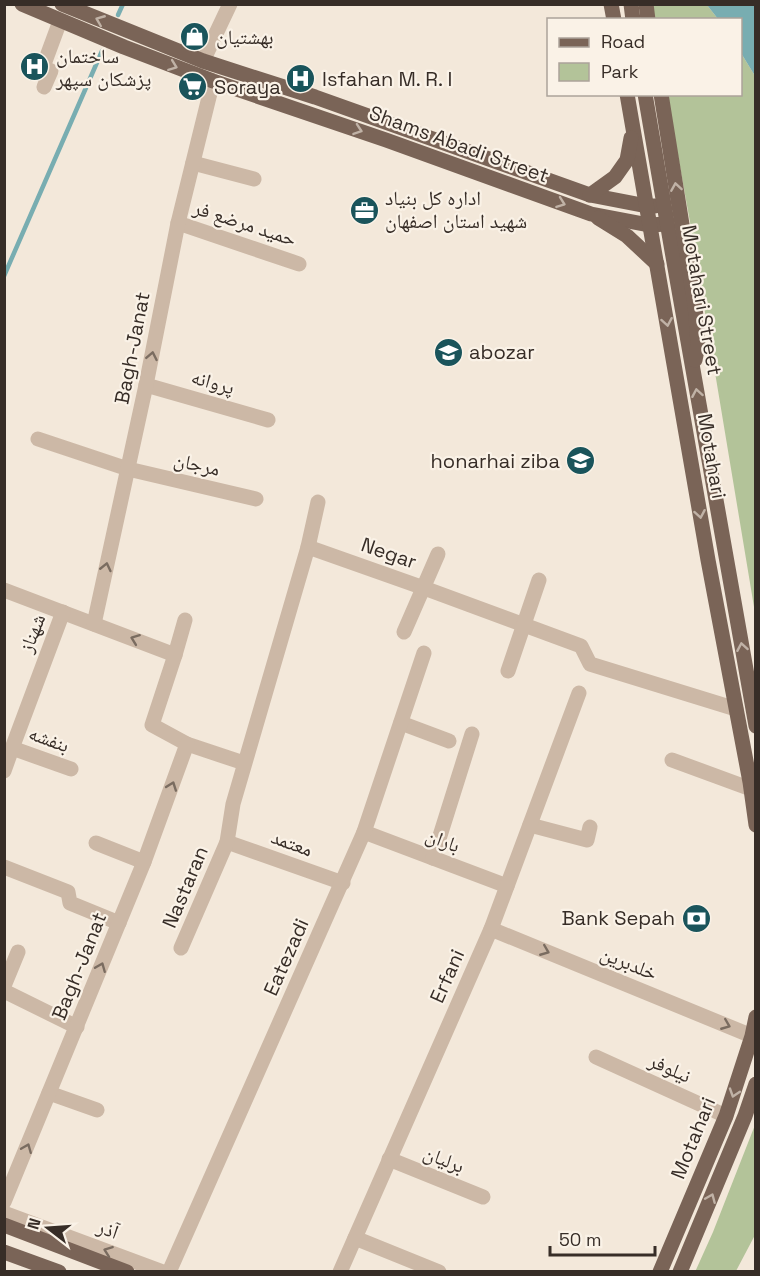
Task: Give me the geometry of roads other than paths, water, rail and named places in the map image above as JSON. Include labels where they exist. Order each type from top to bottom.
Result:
[{"type":"main road","name":"Shams Abadi Street","points":[[22,4],[213,81],[591,214],[649,225],[667,224]]},
{"type":"main road","name":"Shams Abadi Street","points":[[62,4],[203,61],[326,101],[590,195],[647,206],[664,205]]},
{"type":"main road","name":"Motahari","points":[[627,96],[756,825]]},
{"type":"main road","name":"Motahari Street","points":[[645,96],[756,726]]},
{"type":"main road","points":[[661,96],[695,305],[699,345],[692,369]]},
{"type":"main road","points":[[320,117],[326,101]]},
{"type":"main road","points":[[590,195],[615,177],[627,160],[633,129]]},
{"type":"main road","points":[[591,214],[627,236],[657,264]]},
{"type":"main road","name":"Motahari","points":[[660,1272],[726,1116],[756,1017]]},
{"type":"main road","points":[[680,1272],[746,1116],[756,1084]]},
{"type":"main road","points":[[4,1225],[127,1272]]},
{"type":"main road","points":[[4,1252],[60,1272]]},
{"type":"street","points":[[203,61],[230,4]]},
{"type":"street","points":[[44,87],[51,71],[43,67],[60,21]]},
{"type":"street","name":"Bagh-Janat","points":[[94,624],[146,385],[178,223],[213,81]]},
{"type":"street","points":[[193,163],[254,179]]},
{"type":"street","name":"حمید مرضع فر","points":[[178,223],[299,264]]},
{"type":"street","name":"پروانه","points":[[146,385],[268,420]]},
{"type":"street","name":"مرجان","points":[[38,439],[128,469],[256,499]]},
{"type":"street","points":[[227,842],[233,804],[308,547],[318,502]]},
{"type":"street","name":"Negar","points":[[308,547],[581,646],[590,664],[736,709]]},
{"type":"street","points":[[404,632],[438,555]]},
{"type":"street","points":[[508,671],[539,580]]},
{"type":"street","points":[[4,590],[176,655]]},
{"type":"street","name":"شهناز","points":[[4,771],[63,612]]},
{"type":"street","points":[[184,620],[176,655],[152,725],[187,744],[244,763]]},
{"type":"street","name":"Eatezadi","points":[[169,1272],[343,883],[364,832],[424,653]]},
{"type":"street","name":"Erfani","points":[[340,1272],[491,929],[579,693]]},
{"type":"street","points":[[401,723],[449,741]]},
{"type":"street","points":[[433,858],[472,734]]},
{"type":"street","name":"Bagh-Janat","points":[[4,1202],[144,862],[187,744]]},
{"type":"street","name":"بنفشه","points":[[12,748],[71,769]]},
{"type":"street","points":[[672,760],[751,789]]},
{"type":"street","points":[[530,825],[587,840],[590,827]]},
{"type":"street","name":"باران","points":[[364,832],[507,886]]},
{"type":"street","name":"معتمد","points":[[227,842],[343,883]]},
{"type":"street","name":"Nastaran","points":[[181,948],[227,842]]},
{"type":"street","points":[[96,843],[144,862]]},
{"type":"street","points":[[4,867],[68,892],[70,903],[119,923]]},
{"type":"street","name":"خلدبرین","points":[[491,929],[752,1036]]},
{"type":"street","points":[[4,986],[18,952]]},
{"type":"street","points":[[4,992],[77,1027]]},
{"type":"street","name":"نیلوفر","points":[[596,1057],[726,1116]]},
{"type":"street","points":[[49,1093],[97,1110]]},
{"type":"street","name":"برلیان","points":[[389,1159],[483,1197]]},
{"type":"street","name":"آذر","points":[[4,1213],[163,1272]]},
{"type":"street","points":[[355,1238],[439,1272]]},
{"type":"water","points":[[707,5],[755,5],[755,76],[742,55],[742,18],[717,18]]},
{"type":"waterway","points":[[118,15],[123,4]]},
{"type":"waterway","points":[[4,276],[102,51]]},
{"type":"place","name":"بهشتیان","points":[[195,37]]},
{"type":"place","name":"ساختمان پزشکان سپهر","points":[[35,67]]},
{"type":"place","name":"Isfahan M. R. I","points":[[301,79]]},
{"type":"place","name":"Soraya","points":[[193,87]]},
{"type":"place","name":"اداره کل بنیاد شهید استان اصفهان","points":[[364,210]]},
{"type":"place","name":"abozar","points":[[448,352]]},
{"type":"place","name":"honarhai ziba","points":[[581,461]]},
{"type":"place","name":"Bank Sepah","points":[[696,918]]}]
